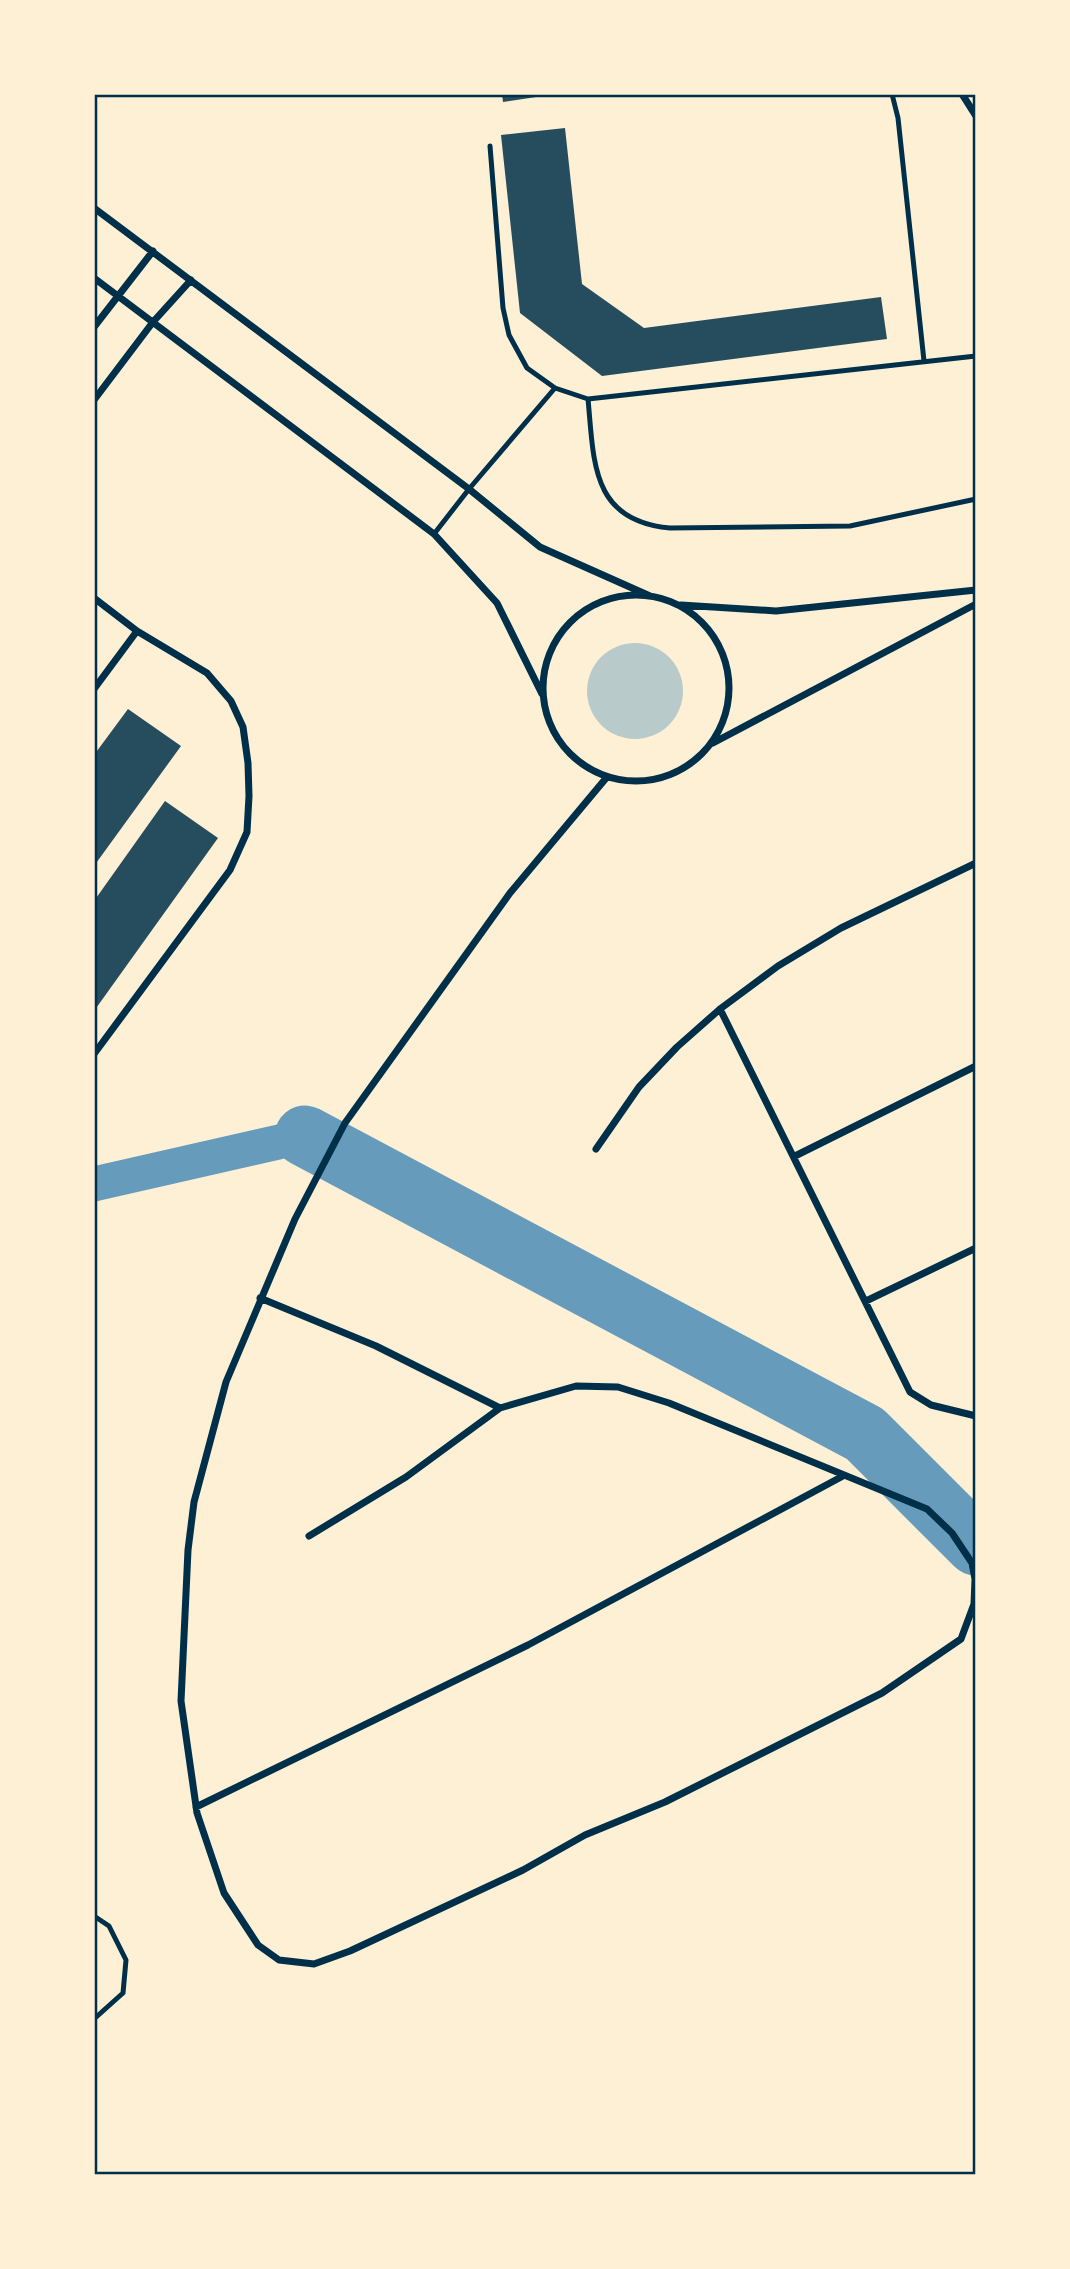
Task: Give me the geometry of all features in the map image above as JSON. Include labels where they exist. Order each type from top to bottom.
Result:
[{"type":"street","points":[[962,94],[975,116]]},
{"type":"street","points":[[94,208],[469,489],[540,547],[650,596],[681,605],[776,611],[975,590]]},
{"type":"street","points":[[94,327],[153,251]]},
{"type":"street","points":[[94,278],[434,534],[497,603],[542,694],[548,721],[561,746],[581,765],[607,778],[634,782],[663,779],[691,765],[711,744],[727,715],[731,683],[723,652],[706,625],[681,605]]},
{"type":"street","points":[[94,400],[153,323],[191,279]]},
{"type":"street","points":[[542,694],[544,667],[555,641],[573,619],[596,604],[622,596],[650,596]]},
{"type":"street","points":[[94,598],[137,631],[207,673],[231,701],[243,727],[248,762],[247,832],[230,870],[94,1054]]},
{"type":"street","points":[[711,744],[975,604]]},
{"type":"street","points":[[94,689],[137,631]]},
{"type":"street","points":[[309,1536],[406,1477],[499,1408],[576,1385],[618,1387],[669,1403],[928,1509],[952,1533],[972,1563],[975,1604],[961,1639],[882,1693],[665,1802],[585,1835],[523,1870],[350,1951],[314,1964],[279,1960],[258,1945],[223,1893],[196,1807],[181,1701],[188,1550],[194,1502],[226,1382],[295,1219],[345,1123],[510,893],[607,778]]},
{"type":"street","points":[[596,1149],[639,1087],[677,1047],[720,1009],[778,967],[841,928],[975,863]]},
{"type":"street","points":[[720,1009],[910,1392],[931,1405],[975,1416]]},
{"type":"street","points":[[795,1156],[975,1066]]},
{"type":"street","points":[[866,1301],[975,1248]]},
{"type":"street","points":[[260,1297],[376,1346],[499,1408]]},
{"type":"street","points":[[196,1807],[528,1645],[844,1476]]},
{"type":"lane","points":[[892,94],[898,118],[924,361]]},
{"type":"lane","points":[[490,146],[503,308],[509,335],[527,368],[555,388],[588,399],[975,356]]},
{"type":"lane","points":[[434,534],[555,388]]},
{"type":"lane","points":[[588,399],[593,449],[602,488],[629,519],[650,527],[850,526],[975,499]]},
{"type":"lane","points":[[94,1916],[108,1926],[126,1960],[123,1993],[94,2019]]},
{"type":"shaded area","points":[[626,643],[644,643],[662,651],[675,664],[683,682],[680,710],[662,731],[644,739],[626,739],[608,731],[595,718],[587,700],[587,682],[595,664],[608,651]]},
{"type":"building","points":[[502,94],[543,94],[543,96],[503,102]]},
{"type":"building","points":[[565,128],[582,284],[644,328],[881,297],[887,339],[602,376],[520,313],[501,135]]},
{"type":"building","points":[[128,709],[181,746],[94,866],[94,755]]},
{"type":"building","points":[[165,801],[218,838],[94,1011],[94,901]]},
{"type":"waterway","points":[[94,1184],[305,1136]]},
{"type":"waterway","points":[[305,1136],[865,1434],[976,1545]]}]
